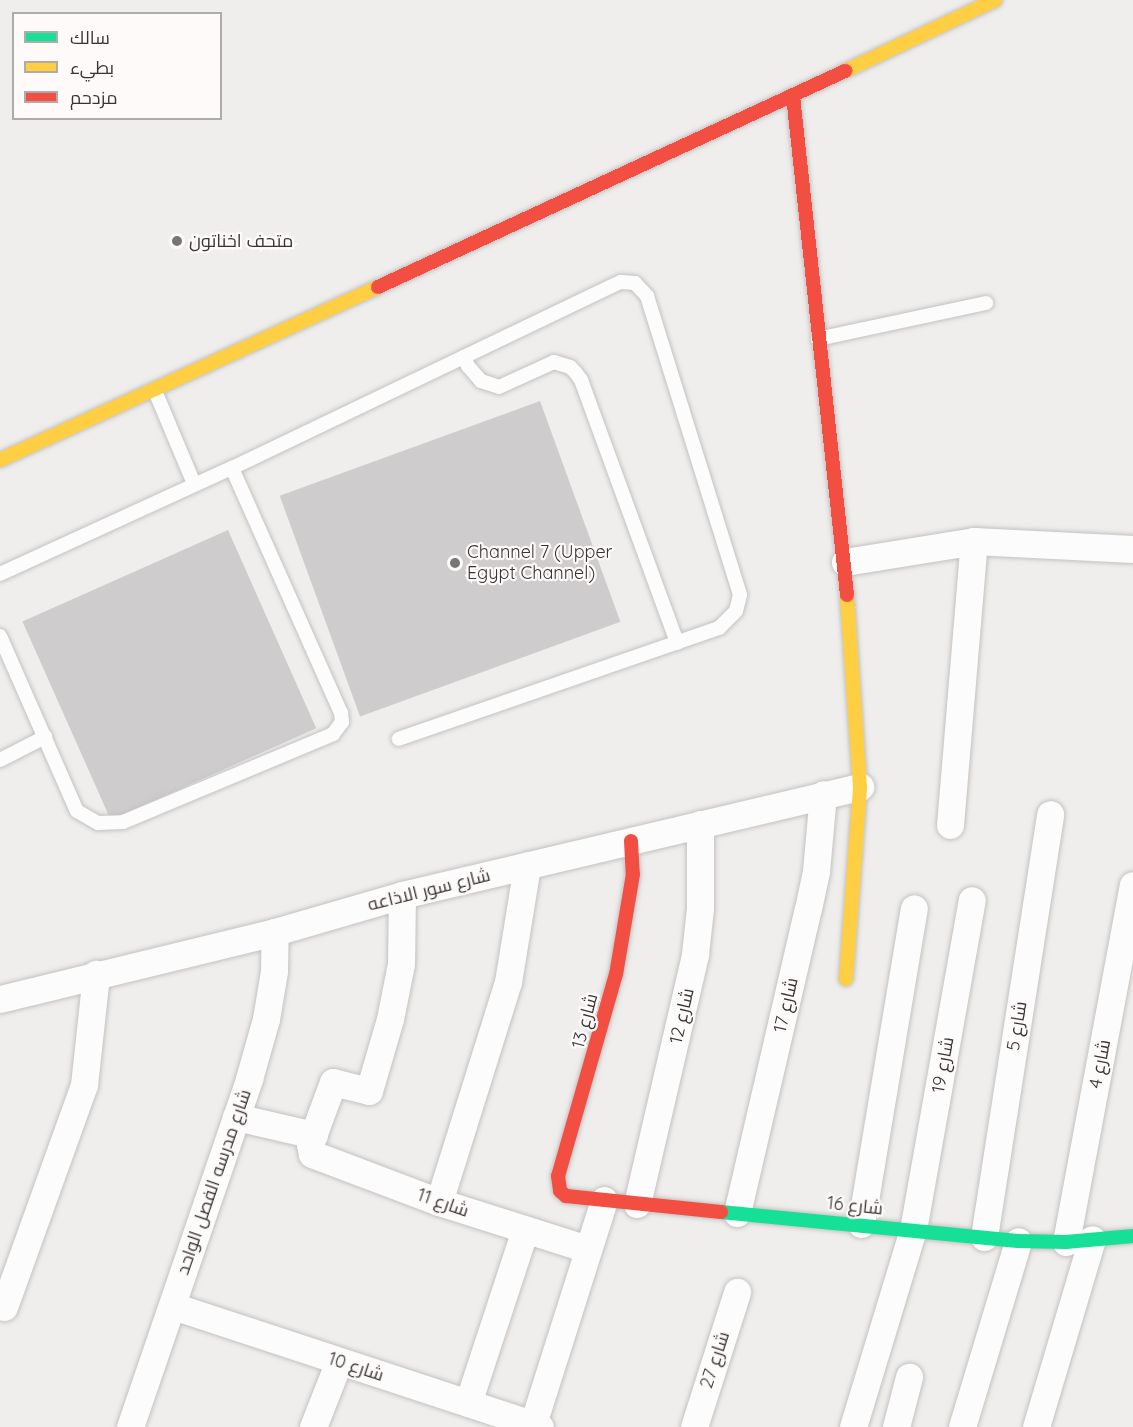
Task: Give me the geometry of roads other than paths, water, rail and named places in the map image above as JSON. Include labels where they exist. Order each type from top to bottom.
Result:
[{"type":"street","points":[[0,460],[155,391],[995,0]]},
{"type":"street","points":[[793,96],[818,339],[845,562],[860,787],[846,980]]},
{"type":"street","points":[[845,562],[974,541],[1133,549]]},
{"type":"street","points":[[950,825],[974,541]]},
{"type":"street","name":"شارع سور الاذاعه","points":[[0,999],[275,932],[402,895],[860,787]]},
{"type":"street","name":"شارع 17","points":[[737,1213],[816,871],[823,794]]},
{"type":"street","name":"شارع 5","points":[[984,1238],[1050,814]]},
{"type":"street","name":"شارع 12","points":[[637,1204],[695,954],[699,908],[700,824]]},
{"type":"street","name":"شارع 13","points":[[574,1196],[566,1196],[560,1191],[558,1176],[616,974],[633,874],[632,841]]},
{"type":"street","points":[[439,1202],[508,982],[527,866]]},
{"type":"street","name":"شارع 4","points":[[1036,1427],[1079,1241],[1133,885]]},
{"type":"street","points":[[236,1117],[312,1140],[333,1082],[369,1091],[390,1019],[401,964],[402,895]]},
{"type":"street","name":"شارع 19","points":[[854,1427],[914,1230],[972,900]]},
{"type":"street","points":[[861,1224],[914,908]]},
{"type":"street","name":"شارع مدرسه الفصل الواحد","points":[[130,1427],[236,1117],[266,1019],[274,971],[275,932]]},
{"type":"street","points":[[4,1307],[84,1085],[96,974]]},
{"type":"street","name":"شارع 11","points":[[312,1140],[312,1154],[317,1157],[439,1202],[587,1249]]},
{"type":"street","name":"شارع 16","points":[[574,1196],[1018,1241],[1079,1241],[1133,1236]]},
{"type":"street","points":[[536,1426],[587,1249],[604,1200]]},
{"type":"street","points":[[473,1412],[525,1230]]},
{"type":"street","points":[[962,1427],[1018,1241]]},
{"type":"street","name":"شارع 27","points":[[694,1427],[737,1292]]},
{"type":"street","name":"شارع 10","points":[[172,1306],[339,1361],[473,1412],[536,1426]]},
{"type":"street","points":[[313,1427],[339,1361]]},
{"type":"street","points":[[896,1427],[909,1377]]},
{"type":"lane","points":[[0,574],[232,468],[621,282],[635,283],[645,291],[740,596],[736,611],[726,624],[677,643],[399,738]]},
{"type":"lane","points":[[818,339],[987,303]]},
{"type":"lane","points":[[464,357],[468,366],[481,381],[500,387],[554,362],[570,367],[576,373],[581,380],[677,643]]},
{"type":"lane","points":[[155,391],[194,484]]},
{"type":"lane","points":[[0,636],[77,811],[98,824],[111,825],[134,818],[333,734],[342,722],[341,713],[232,468]]},
{"type":"lane","points":[[0,760],[45,737]]},
{"type":"place","name":"متحف اخناتون","points":[[177,241]]},
{"type":"place","name":"Channel 7 (Upper Egypt Channel)","points":[[455,563]]}]
